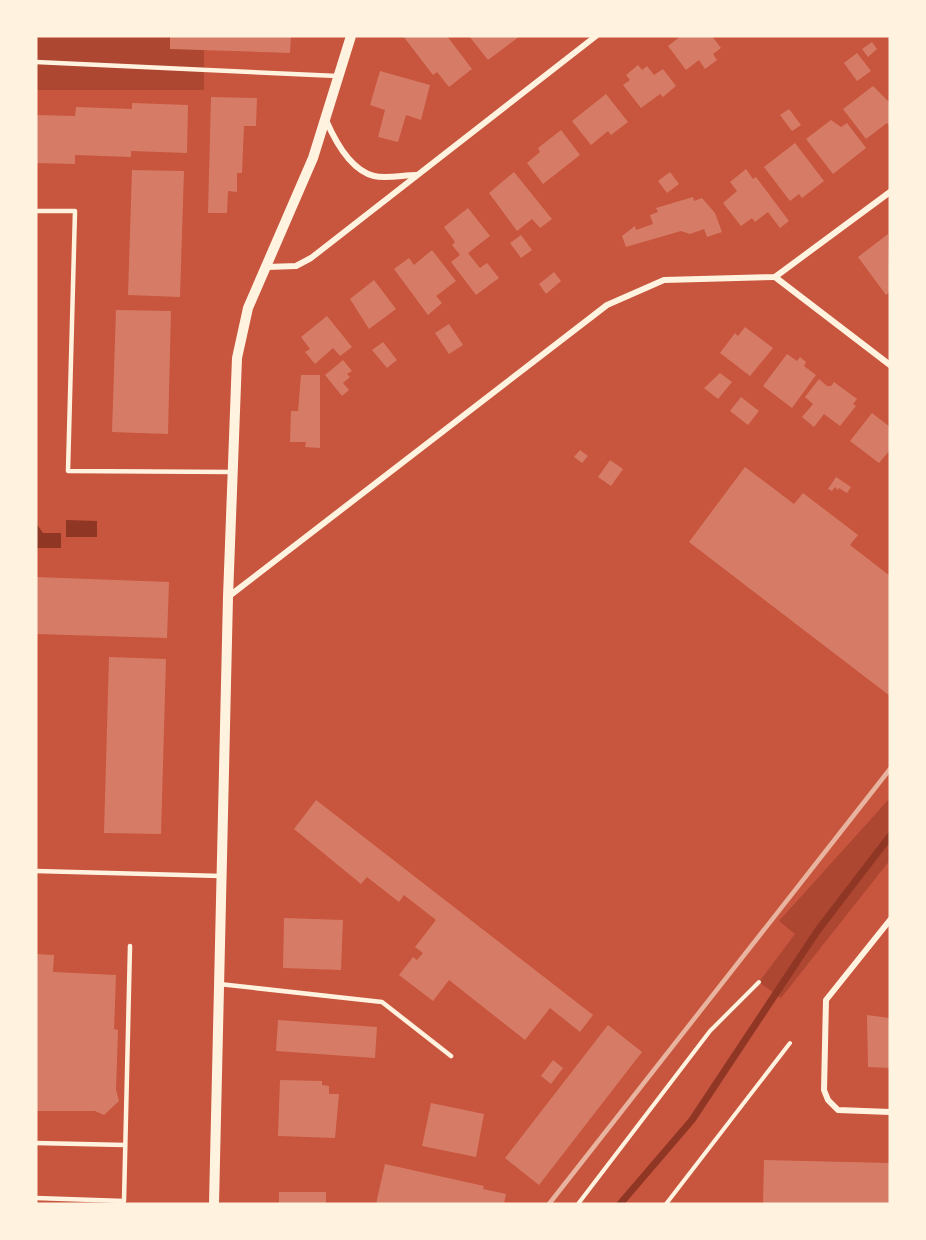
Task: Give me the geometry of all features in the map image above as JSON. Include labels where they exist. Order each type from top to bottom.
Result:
[{"type":"street","points":[[214,1204],[228,597],[237,358],[249,308],[295,204],[326,120],[351,36]]},
{"type":"street","points":[[267,267],[296,267],[311,258],[596,36]]},
{"type":"street","points":[[326,120],[339,147],[357,166],[374,176],[417,175]]},
{"type":"street","points":[[228,597],[607,305],[664,280],[775,277],[890,192]]},
{"type":"street","points":[[775,277],[890,364]]},
{"type":"street","points":[[890,920],[826,1000],[824,1083],[828,1100],[838,1110],[890,1112]]},
{"type":"lane","points":[[36,62],[340,76]]},
{"type":"lane","points":[[36,211],[75,211],[68,471],[232,472]]},
{"type":"lane","points":[[36,871],[221,876]]},
{"type":"lane","points":[[36,1198],[124,1200],[130,946]]},
{"type":"lane","points":[[219,984],[382,1002],[451,1056]]},
{"type":"lane","points":[[36,1143],[125,1145]]},
{"type":"path","points":[[578,1204],[710,1031],[759,982]]},
{"type":"path","points":[[666,1204],[790,1043]]},
{"type":"shaded area","points":[[36,36],[204,36],[204,90],[36,90]]},
{"type":"shaded area","points":[[66,520],[97,521],[97,537],[66,537]]},
{"type":"shaded area","points":[[36,523],[43,533],[61,533],[61,548],[36,548]]},
{"type":"shaded area","points":[[890,798],[890,860],[781,998],[759,982],[795,934],[779,921]]},
{"type":"building","points":[[170,36],[291,36],[290,53],[170,49]]},
{"type":"building","points":[[403,36],[447,36],[472,69],[449,87],[437,72],[433,75]]},
{"type":"building","points":[[469,36],[520,36],[488,60]]},
{"type":"building","points":[[681,36],[712,36],[721,48],[713,54],[717,60],[705,69],[699,60],[686,70],[668,46]]},
{"type":"building","points":[[872,42],[877,49],[868,57],[862,49]]},
{"type":"building","points":[[857,53],[871,71],[857,81],[844,63]]},
{"type":"building","points":[[638,65],[642,70],[647,66],[654,75],[663,69],[676,86],[663,97],[660,94],[641,108],[623,85],[630,80],[626,75]]},
{"type":"building","points":[[380,71],[430,85],[421,120],[406,115],[398,142],[378,137],[385,110],[370,105]]},
{"type":"building","points":[[873,86],[890,103],[890,127],[887,123],[866,139],[843,109]]},
{"type":"building","points":[[606,94],[628,122],[611,135],[608,131],[591,145],[572,121]]},
{"type":"building","points":[[211,97],[257,98],[256,126],[244,126],[242,173],[237,173],[237,192],[228,191],[227,213],[208,213]]},
{"type":"building","points":[[132,103],[188,105],[187,153],[131,151],[131,157],[75,155],[75,164],[36,163],[36,115],[75,116],[76,107],[132,109]]},
{"type":"building","points":[[789,109],[801,125],[792,131],[780,115]]},
{"type":"building","points":[[831,120],[841,127],[847,123],[866,148],[833,174],[806,139]]},
{"type":"building","points":[[561,130],[580,155],[543,184],[527,163],[540,152],[538,148]]},
{"type":"building","points":[[795,143],[824,181],[802,198],[799,194],[790,201],[764,167]]},
{"type":"building","points":[[746,169],[753,179],[756,177],[789,221],[780,228],[768,212],[755,222],[752,218],[741,226],[723,203],[737,191],[730,182]]},
{"type":"building","points":[[132,170],[184,171],[180,297],[128,295]]},
{"type":"building","points":[[514,172],[552,219],[540,228],[532,219],[517,231],[489,193]]},
{"type":"building","points":[[670,172],[679,184],[667,193],[658,181]]},
{"type":"building","points":[[693,197],[694,201],[702,198],[715,213],[722,232],[707,237],[704,229],[690,234],[681,231],[626,247],[622,236],[635,226],[636,230],[653,224],[650,215],[658,212],[656,208]]},
{"type":"building","points":[[468,208],[490,236],[468,253],[480,268],[487,263],[499,278],[476,295],[451,262],[460,255],[452,245],[455,242],[444,227]]},
{"type":"building","points":[[888,234],[890,292],[886,295],[858,257]]},
{"type":"building","points":[[521,235],[532,250],[521,258],[510,243]]},
{"type":"building","points":[[432,250],[456,281],[436,296],[442,303],[428,315],[394,269],[409,258],[414,265]]},
{"type":"building","points":[[554,272],[561,281],[546,294],[539,284]]},
{"type":"building","points":[[374,280],[396,309],[369,329],[350,299]]},
{"type":"building","points":[[116,310],[171,311],[168,434],[112,432]]},
{"type":"building","points":[[327,316],[352,347],[340,356],[333,348],[315,364],[305,352],[310,349],[301,337]]},
{"type":"building","points":[[449,324],[463,345],[449,354],[435,333]]},
{"type":"building","points":[[745,327],[773,348],[750,376],[720,353],[735,333],[738,336]]},
{"type":"building","points":[[383,342],[397,360],[387,368],[372,350]]},
{"type":"building","points":[[787,354],[797,361],[800,357],[806,362],[804,366],[816,375],[792,408],[763,386]]},
{"type":"building","points":[[343,360],[352,371],[347,374],[350,377],[343,383],[349,390],[342,396],[325,375]]},
{"type":"building","points":[[720,373],[732,382],[718,399],[704,388]]},
{"type":"building","points":[[301,375],[320,375],[320,448],[305,447],[306,442],[290,442],[291,411],[298,411]]},
{"type":"building","points":[[819,379],[827,386],[831,386],[834,382],[857,399],[853,404],[856,406],[840,426],[824,414],[814,427],[802,417],[813,404],[805,397]]},
{"type":"building","points":[[741,397],[759,411],[748,425],[730,411]]},
{"type":"building","points":[[872,413],[890,427],[890,450],[879,463],[850,441]]},
{"type":"building","points":[[580,450],[588,456],[582,463],[574,457]]},
{"type":"building","points":[[610,460],[623,469],[611,486],[598,477]]},
{"type":"building","points":[[745,467],[794,504],[803,493],[858,535],[850,545],[890,576],[890,696],[689,542]]},
{"type":"building","points":[[836,477],[851,487],[847,493],[835,487],[832,491],[828,489]]},
{"type":"building","points":[[36,577],[169,582],[167,638],[36,634]]},
{"type":"building","points":[[109,657],[166,659],[161,834],[104,833]]},
{"type":"building","points":[[316,800],[593,1015],[580,1032],[550,1008],[525,1040],[449,980],[433,1001],[399,975],[413,957],[417,960],[423,953],[415,947],[436,920],[404,895],[399,902],[367,877],[361,884],[294,829]]},
{"type":"building","points":[[284,918],[343,920],[341,970],[283,968]]},
{"type":"building","points":[[36,954],[54,955],[53,972],[116,975],[114,1029],[118,1030],[116,1090],[119,1101],[104,1115],[95,1111],[36,1111]]},
{"type":"building","points":[[867,1015],[890,1018],[890,1068],[868,1067]]},
{"type":"building","points":[[278,1020],[377,1027],[375,1058],[276,1051]]},
{"type":"building","points":[[608,1025],[642,1052],[539,1185],[505,1158]]},
{"type":"building","points":[[553,1060],[563,1068],[551,1084],[541,1076]]},
{"type":"building","points":[[280,1080],[322,1081],[322,1085],[329,1086],[329,1094],[339,1094],[335,1138],[278,1136]]},
{"type":"building","points":[[431,1103],[484,1114],[476,1157],[422,1146]]},
{"type":"building","points":[[764,1160],[890,1163],[890,1204],[763,1204]]},
{"type":"building","points":[[385,1164],[484,1186],[483,1189],[506,1194],[504,1204],[376,1204]]},
{"type":"building","points":[[279,1192],[326,1192],[326,1204],[279,1204]]},
{"type":"waterway","points":[[620,1204],[692,1120],[818,930],[890,836]]},
{"type":"railway","points":[[549,1204],[890,769]]}]
